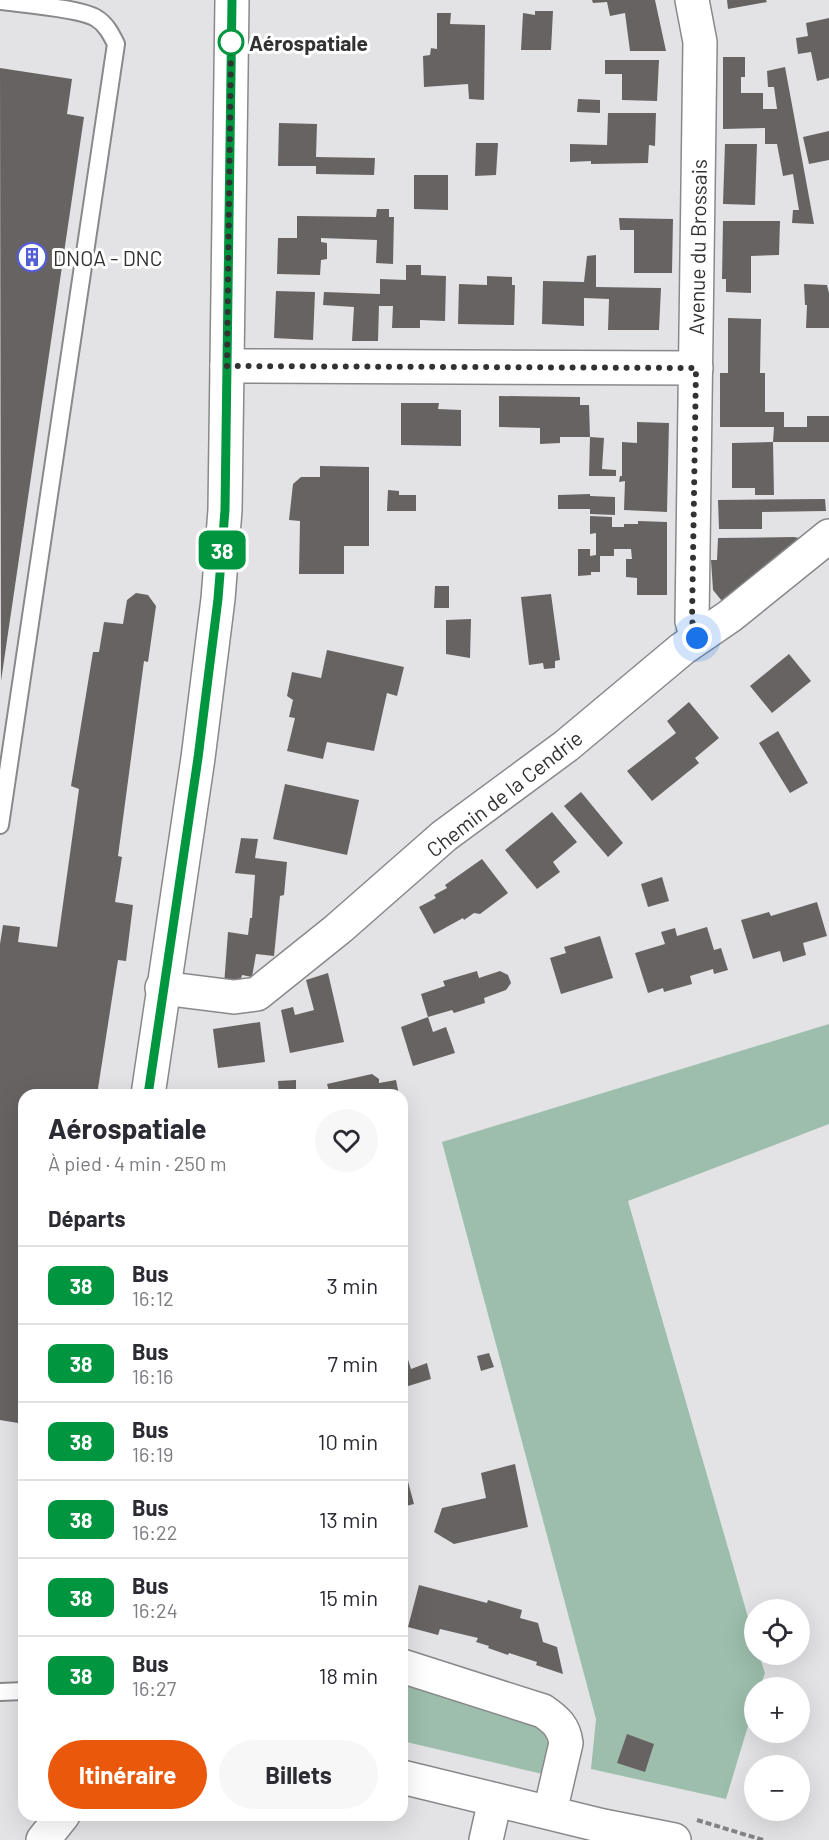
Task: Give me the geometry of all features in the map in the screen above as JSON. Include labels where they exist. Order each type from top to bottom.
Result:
[{"type":"street","points":[[149,1089],[196,770],[218,599],[225,510],[232,0]]},
{"type":"street","name":"Avenue du Brossais","points":[[692,0],[700,42],[692,621],[697,638]]},
{"type":"street","points":[[227,366],[696,368]]},
{"type":"street","name":"Chemin de la Cendrie","points":[[162,988],[234,997],[256,994],[338,929],[444,836],[566,746],[697,638],[730,616],[829,536]]},
{"type":"street","points":[[408,1668],[543,1711],[560,1724],[566,1743],[550,1812]]},
{"type":"street","points":[[408,1778],[603,1826],[674,1840]]},
{"type":"street","points":[[486,1840],[495,1800]]},
{"type":"street","points":[[35,1840],[40,1821]]},
{"type":"street","points":[[43,1840],[58,1821]]},
{"type":"lane","points":[[0,1],[83,13],[98,19],[109,30],[116,44],[0,825]]},
{"type":"lane","points":[[0,1692],[18,1691]]},
{"type":"green space","points":[[829,1024],[829,1124],[628,1201],[744,1603],[744,1665],[762,1665],[765,1673],[764,1677],[744,1677],[744,1739],[726,1799],[591,1769],[596,1719],[442,1142]]},
{"type":"green space","points":[[408,1684],[519,1718],[550,1732],[551,1776],[408,1742]]},
{"type":"building","points":[[592,0],[655,0],[666,51],[630,51],[625,13],[610,16],[607,2],[593,3]]},
{"type":"building","points":[[727,0],[766,0],[767,2],[728,9]]},
{"type":"building","points":[[535,11],[553,11],[551,50],[521,50],[523,13],[535,15]]},
{"type":"building","points":[[437,13],[451,13],[450,24],[485,25],[484,100],[469,99],[468,84],[424,87],[423,56],[430,55],[431,48],[437,49]]},
{"type":"building","points":[[829,18],[829,78],[817,81],[811,52],[798,54],[796,38],[808,36],[806,23]]},
{"type":"building","points":[[723,57],[745,57],[745,77],[741,77],[741,93],[763,93],[763,109],[777,109],[774,87],[768,87],[767,71],[785,67],[814,224],[792,223],[793,210],[799,210],[793,174],[783,176],[777,144],[765,144],[765,128],[723,129]]},
{"type":"building","points":[[605,60],[659,60],[657,101],[622,100],[622,74],[605,74]]},
{"type":"building","name":"DNOA - DNC","points":[[0,68],[72,79],[67,114],[84,117],[1,681]]},
{"type":"building","points":[[578,99],[600,100],[600,113],[577,112]]},
{"type":"building","points":[[608,113],[656,113],[655,146],[649,145],[648,163],[570,162],[570,144],[607,145]]},
{"type":"building","points":[[279,123],[317,124],[316,157],[375,158],[374,175],[316,174],[316,166],[278,166]]},
{"type":"building","points":[[829,131],[829,160],[809,164],[803,137]]},
{"type":"building","points":[[476,143],[498,143],[496,175],[475,176]]},
{"type":"building","points":[[725,144],[757,144],[755,205],[723,204]]},
{"type":"building","points":[[414,175],[448,175],[448,210],[414,209]]},
{"type":"building","points":[[377,209],[389,209],[389,217],[394,217],[393,264],[376,263],[377,240],[321,238],[321,242],[327,243],[327,259],[321,260],[320,275],[277,274],[278,238],[297,238],[297,216],[376,217]]},
{"type":"building","points":[[619,218],[673,219],[672,273],[634,273],[634,230],[620,230]]},
{"type":"building","points":[[723,221],[780,221],[779,255],[751,256],[751,293],[726,292],[726,279],[722,279]]},
{"type":"building","points":[[596,255],[596,287],[661,288],[659,330],[608,330],[609,299],[584,298],[584,326],[542,324],[543,281],[584,282],[587,256]]},
{"type":"building","points":[[406,265],[421,265],[421,275],[446,276],[445,321],[420,320],[420,328],[392,328],[393,306],[379,306],[378,341],[352,341],[354,307],[323,305],[324,292],[380,294],[380,279],[406,280]]},
{"type":"building","points":[[487,276],[512,277],[512,285],[515,285],[514,325],[458,324],[459,284],[487,285]]},
{"type":"building","points":[[804,284],[827,285],[829,328],[806,328],[807,305],[805,305]]},
{"type":"building","points":[[276,291],[315,292],[313,340],[274,338]]},
{"type":"building","points":[[728,318],[761,319],[760,373],[765,373],[765,412],[784,412],[784,427],[807,427],[807,416],[829,416],[829,442],[773,442],[774,427],[720,427],[720,373],[728,373]]},
{"type":"building","points":[[499,396],[580,397],[580,405],[589,405],[590,437],[560,437],[560,443],[540,444],[540,428],[499,427]]},
{"type":"building","points":[[401,403],[439,403],[438,409],[461,410],[461,446],[401,445]]},
{"type":"building","points":[[637,422],[669,423],[667,512],[624,510],[625,481],[619,482],[622,476],[622,442],[637,443]]},
{"type":"building","points":[[590,437],[604,438],[602,469],[616,470],[616,476],[589,476]]},
{"type":"building","points":[[773,442],[774,495],[755,495],[755,488],[732,488],[732,443]]},
{"type":"building","points":[[320,466],[369,467],[369,546],[344,546],[344,574],[299,574],[300,521],[289,520],[293,484],[301,477],[320,477]]},
{"type":"building","points":[[388,490],[399,491],[399,495],[416,495],[416,511],[387,511]]},
{"type":"building","points":[[590,494],[590,496],[615,497],[615,515],[590,514],[590,509],[558,509],[558,495]]},
{"type":"building","points":[[825,499],[826,511],[762,512],[762,529],[719,529],[718,500]]},
{"type":"building","points":[[590,516],[612,517],[612,527],[638,524],[638,521],[667,522],[667,595],[637,595],[637,578],[626,577],[626,559],[632,559],[631,549],[614,549],[614,556],[600,556],[600,572],[578,576],[578,549],[590,549],[590,556],[596,555],[596,533],[590,534]]},
{"type":"building","points":[[718,538],[799,538],[722,601],[713,590],[711,560],[717,560]]},
{"type":"building","points":[[435,586],[449,586],[449,608],[434,608]]},
{"type":"building","points":[[136,593],[148,595],[156,606],[148,662],[144,661],[118,856],[122,857],[115,902],[133,905],[126,961],[118,960],[98,1089],[18,1089],[18,1423],[0,1420],[0,944],[3,925],[20,927],[18,942],[57,947],[79,789],[71,786],[93,652],[99,652],[104,622],[123,624],[127,600]]},
{"type":"building","points":[[551,594],[560,660],[555,661],[555,668],[544,669],[543,663],[529,665],[521,597]]},
{"type":"building","points":[[471,619],[470,658],[446,654],[446,620]]},
{"type":"building","points":[[327,650],[404,667],[397,696],[387,693],[374,751],[327,742],[323,759],[287,751],[295,718],[289,717],[293,700],[287,696],[292,672],[321,678]]},
{"type":"building","points":[[789,654],[811,681],[772,713],[750,686]]},
{"type":"building","points":[[689,702],[719,738],[695,758],[699,763],[652,801],[627,771],[676,733],[667,721]]},
{"type":"building","points":[[778,731],[808,783],[790,793],[759,743]]},
{"type":"building","points":[[285,784],[359,800],[347,855],[273,839]]},
{"type":"building","points":[[581,792],[623,843],[608,857],[564,806]]},
{"type":"building","points":[[552,812],[577,842],[553,862],[560,872],[537,889],[505,850]]},
{"type":"building","points":[[241,838],[258,839],[255,858],[287,862],[284,895],[280,896],[274,956],[256,954],[252,977],[242,975],[239,987],[224,985],[228,932],[248,935],[250,918],[252,918],[255,875],[235,873]]},
{"type":"building","points":[[482,859],[508,893],[480,914],[474,913],[434,934],[419,907],[436,898],[434,895],[447,888],[445,885]]},
{"type":"building","points":[[662,877],[669,901],[648,907],[641,884]]},
{"type":"building","points":[[817,902],[827,936],[803,943],[806,955],[783,962],[780,951],[753,959],[741,920],[769,912],[771,916]]},
{"type":"building","points":[[707,927],[714,950],[721,948],[728,970],[714,974],[713,969],[690,976],[692,984],[664,992],[663,988],[648,993],[635,953],[665,944],[661,932],[675,928],[677,936]]},
{"type":"building","points":[[600,936],[613,978],[561,994],[550,958],[566,953],[564,947]]},
{"type":"building","points":[[477,971],[479,978],[500,971],[508,975],[511,983],[506,990],[484,998],[485,1003],[454,1013],[452,1010],[428,1017],[421,994],[445,986],[443,981]]},
{"type":"building","points":[[328,973],[344,1042],[290,1053],[281,1010],[293,1007],[295,1015],[314,1010],[306,980]]},
{"type":"building","points":[[428,1017],[433,1032],[446,1027],[455,1053],[413,1066],[401,1027]]},
{"type":"building","points":[[260,1022],[265,1062],[218,1068],[213,1029]]},
{"type":"building","points":[[372,1074],[379,1079],[379,1083],[396,1080],[398,1089],[328,1089],[327,1084]]},
{"type":"building","points":[[296,1080],[296,1089],[279,1089],[278,1081]]},
{"type":"building","points":[[489,1353],[494,1367],[481,1371],[477,1356]]},
{"type":"building","points":[[408,1359],[411,1369],[427,1363],[431,1379],[408,1386]]},
{"type":"building","points":[[515,1464],[528,1527],[454,1544],[434,1532],[442,1508],[486,1498],[481,1473]]},
{"type":"building","points":[[408,1482],[414,1504],[408,1506]]},
{"type":"building","points":[[419,1585],[522,1610],[520,1618],[538,1623],[543,1642],[557,1647],[563,1674],[536,1665],[537,1662],[488,1648],[489,1646],[476,1642],[478,1638],[440,1629],[438,1635],[408,1627]]},
{"type":"building","points":[[627,1734],[654,1744],[645,1772],[617,1763]]},
{"type":"bus line","name":"38","points":[[149,1089],[198,758],[218,599],[225,510],[232,0]]},
{"type":"place","name":"Aérospatiale","points":[[231,42]]},
{"type":"place","name":"DNOA - DNC","points":[[32,257]]},
{"type":"route","points":[[231,42],[227,366],[696,368],[692,621],[697,638]]}]
